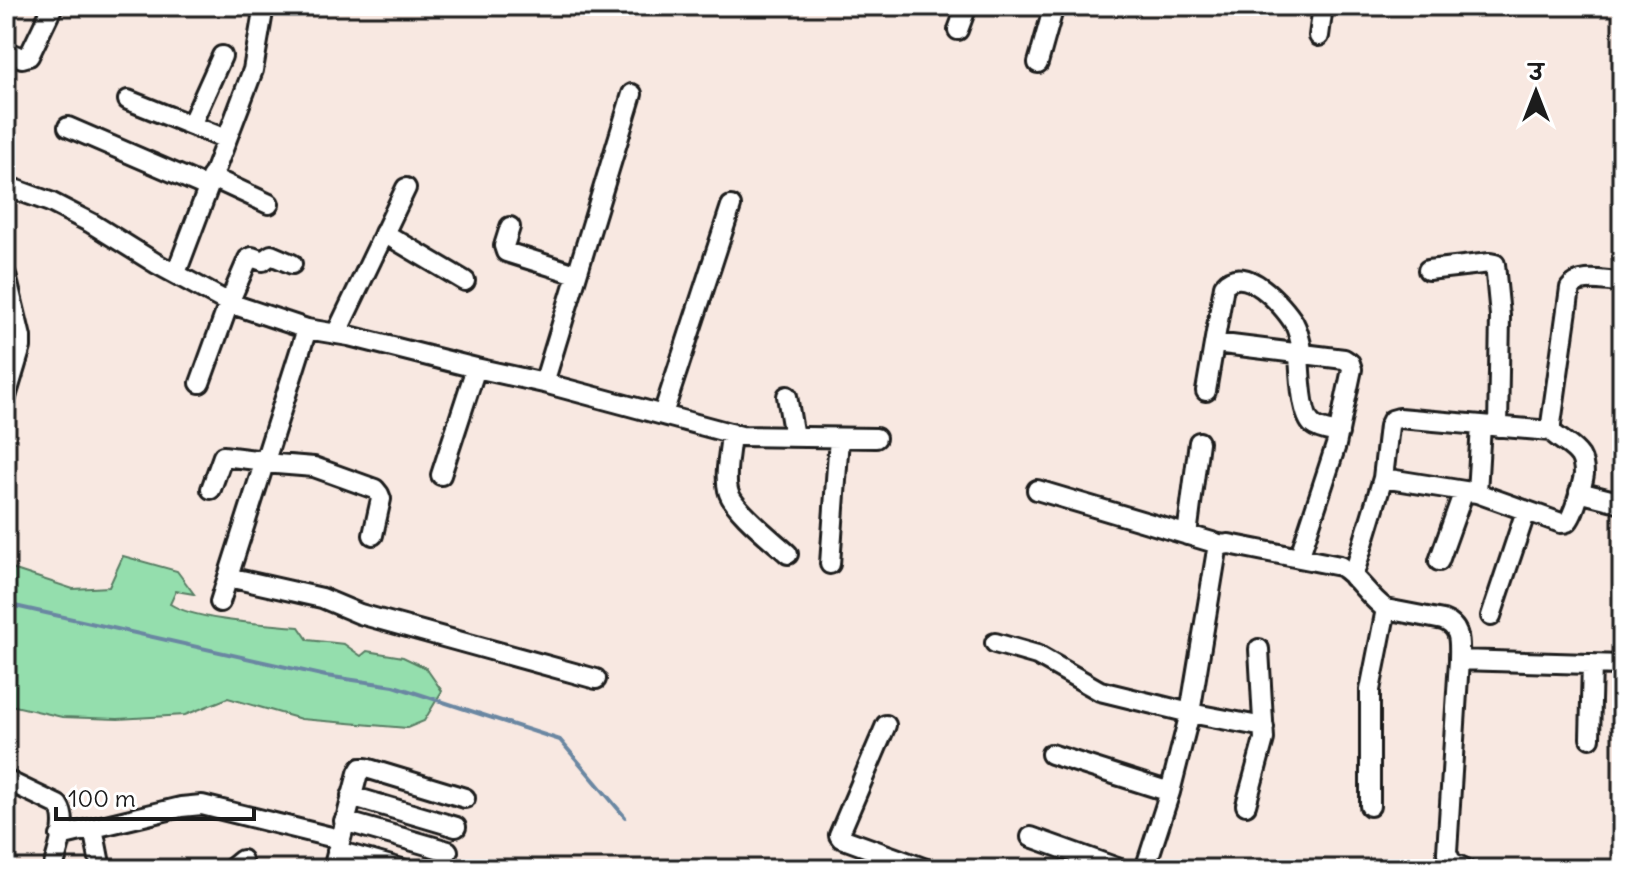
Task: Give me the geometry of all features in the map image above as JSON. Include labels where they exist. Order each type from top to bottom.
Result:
[{"type":"street","points":[[6,51],[22,58],[29,56],[53,6]]},
{"type":"street","points":[[176,273],[253,70],[264,6]]},
{"type":"street","points":[[958,30],[967,6]]},
{"type":"street","points":[[1038,63],[1054,6]]},
{"type":"street","points":[[1319,36],[1323,6]]},
{"type":"street","points":[[191,125],[222,56]]},
{"type":"street","points":[[544,383],[632,94]]},
{"type":"street","points":[[128,100],[226,139]]},
{"type":"street","points":[[68,127],[269,204]]},
{"type":"street","points":[[6,186],[50,202],[91,223],[229,303],[307,329],[544,383],[751,437],[876,438]]},
{"type":"street","points":[[336,334],[406,188]]},
{"type":"street","points":[[663,414],[731,206]]},
{"type":"street","points":[[510,227],[504,246],[506,252],[576,274]]},
{"type":"street","points":[[384,233],[465,281]]},
{"type":"street","points":[[200,383],[249,257],[263,261],[271,255],[292,264]]},
{"type":"street","points":[[1428,270],[1495,264],[1500,316],[1490,426],[1470,492],[1439,561]]},
{"type":"street","points":[[6,275],[21,347],[6,397]]},
{"type":"street","points":[[1206,391],[1224,286],[1226,281],[1233,278],[1244,279],[1261,287],[1291,320],[1299,334],[1301,393],[1309,420],[1318,428],[1339,433]]},
{"type":"street","points":[[1551,431],[1572,283],[1580,280],[1622,282]]},
{"type":"street","points":[[220,602],[307,329]]},
{"type":"street","points":[[1215,343],[1344,359],[1350,363],[1352,369],[1339,433],[1299,558]]},
{"type":"street","points":[[441,475],[476,368]]},
{"type":"street","points":[[787,396],[794,437]]},
{"type":"street","points":[[1353,577],[1383,478],[1392,420],[1399,418],[1551,431],[1579,455],[1584,473],[1571,518],[1561,523],[1470,492],[1383,478]]},
{"type":"street","points":[[731,433],[727,487],[730,498],[788,554]]},
{"type":"street","points":[[830,564],[839,438]]},
{"type":"street","points":[[1187,535],[1199,442]]},
{"type":"street","points":[[211,489],[223,456],[314,467],[375,489],[381,499],[373,535]]},
{"type":"street","points":[[1037,490],[1222,545],[1340,566],[1386,609],[1452,623],[1457,628],[1459,660],[1447,852],[1451,862],[1466,869]]},
{"type":"street","points":[[1579,492],[1622,503]]},
{"type":"street","points":[[1491,616],[1526,511]]},
{"type":"street","points":[[1145,869],[1170,792],[1190,713],[1217,550],[1222,545]]},
{"type":"street","points":[[228,577],[322,598],[360,614],[596,679]]},
{"type":"street","points":[[1370,806],[1370,690],[1386,609]]},
{"type":"street","points":[[995,643],[1037,655],[1100,691],[1264,727]]},
{"type":"street","points":[[1246,805],[1262,749],[1264,727],[1259,649]]},
{"type":"street","points":[[1459,660],[1622,665]]},
{"type":"street","points":[[1590,738],[1592,664]]},
{"type":"street","points":[[886,725],[839,835],[926,869]]},
{"type":"street","points":[[1051,754],[1170,792]]},
{"type":"street","points":[[338,845],[361,768],[465,798]]},
{"type":"street","points":[[6,780],[58,805],[63,814],[53,869]]},
{"type":"street","points":[[351,796],[456,827]]},
{"type":"street","points":[[60,836],[181,807],[202,805],[338,845],[402,869]]},
{"type":"street","points":[[93,828],[101,869]]},
{"type":"street","points":[[1031,837],[1120,869]]},
{"type":"street","points":[[338,845],[448,851]]},
{"type":"green space","points":[[123,556],[177,571],[194,594],[176,591],[170,604],[182,610],[232,621],[299,627],[308,640],[344,644],[361,656],[367,651],[403,657],[426,668],[442,691],[424,721],[407,728],[301,719],[228,698],[185,715],[118,719],[62,717],[6,704],[6,567],[73,589],[109,587]]},
{"type":"waterway","points":[[6,604],[326,676],[394,686],[560,740],[625,817]]}]
